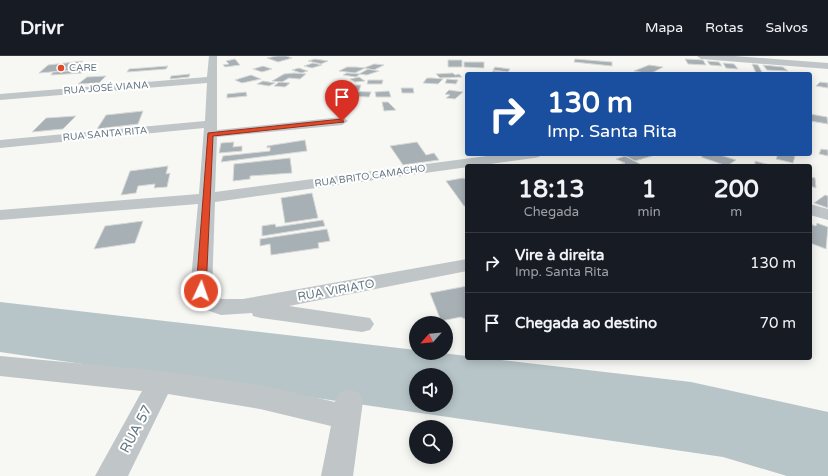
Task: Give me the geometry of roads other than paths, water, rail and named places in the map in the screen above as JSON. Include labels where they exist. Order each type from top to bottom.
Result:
[{"type":"street","points":[[206,198],[211,129],[211,80],[213,56]]},
{"type":"street","points":[[701,56],[828,66]]},
{"type":"street","name":"RUA JOSÉ VIANA","points":[[0,97],[211,80]]},
{"type":"street","name":"RUA SANTA RITA","points":[[0,144],[342,121]]},
{"type":"street","name":"RUA BRITO CAMACHO","points":[[0,215],[206,198],[519,156]]},
{"type":"street","name":"RUA VIRIATO","points":[[206,198],[201,291],[206,302],[221,307],[243,307],[465,265]]},
{"type":"street","points":[[812,210],[828,215]]},
{"type":"street","points":[[243,307],[362,324]]},
{"type":"street","points":[[0,366],[161,382],[347,409],[337,476]]},
{"type":"street","name":"RUA 57","points":[[111,476],[161,382]]},
{"type":"place","name":"CARE","points":[[61,68]]}]
